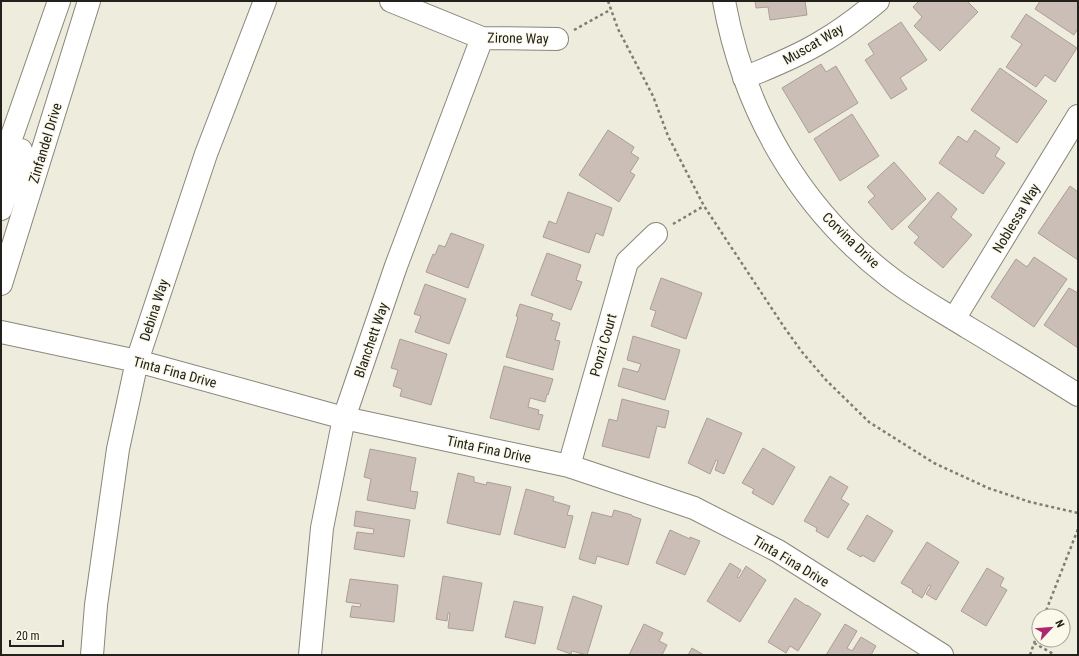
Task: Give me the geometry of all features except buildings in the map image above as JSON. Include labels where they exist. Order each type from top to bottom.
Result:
[{"type":"street","points":[[1,167],[59,1]]},
{"type":"street","name":"Zinfandel Drive","points":[[1,284],[89,1]]},
{"type":"street","name":"Debina Way","points":[[92,655],[96,605],[118,449],[137,361],[206,154],[265,1]]},
{"type":"street","name":"Zirone Way","points":[[391,1],[482,38],[557,39]]},
{"type":"street","name":"Corvina Drive","points":[[724,1],[729,31],[744,78],[756,109],[771,138],[788,167],[817,206],[850,243],[888,275],[914,294],[1078,394]]},
{"type":"street","name":"Muscat Way","points":[[744,78],[784,61],[822,42],[857,19],[878,1]]},
{"type":"street","name":"Blanchett Way","points":[[310,655],[322,528],[344,418],[396,266],[482,38]]},
{"type":"street","name":"Noblessa Way","points":[[954,319],[1078,116]]},
{"type":"street","points":[[1,209],[24,140],[23,133],[16,123]]},
{"type":"street","name":"Ponzi Court","points":[[569,466],[627,262],[656,234]]},
{"type":"street","name":"Tinta Fina Drive","points":[[1,332],[137,361],[344,418],[569,466],[694,508],[778,551],[942,655]]},
{"type":"path","points":[[608,1],[618,29],[652,96],[668,136],[704,206],[784,327],[802,352],[826,380],[870,422],[934,463],[988,488],[1030,502],[1078,513]]},
{"type":"path","points":[[557,39],[610,10]]},
{"type":"path","points":[[656,234],[704,206]]},
{"type":"path","points":[[1047,608],[1078,529]]},
{"type":"path","points":[[1044,648],[1055,655]]}]
